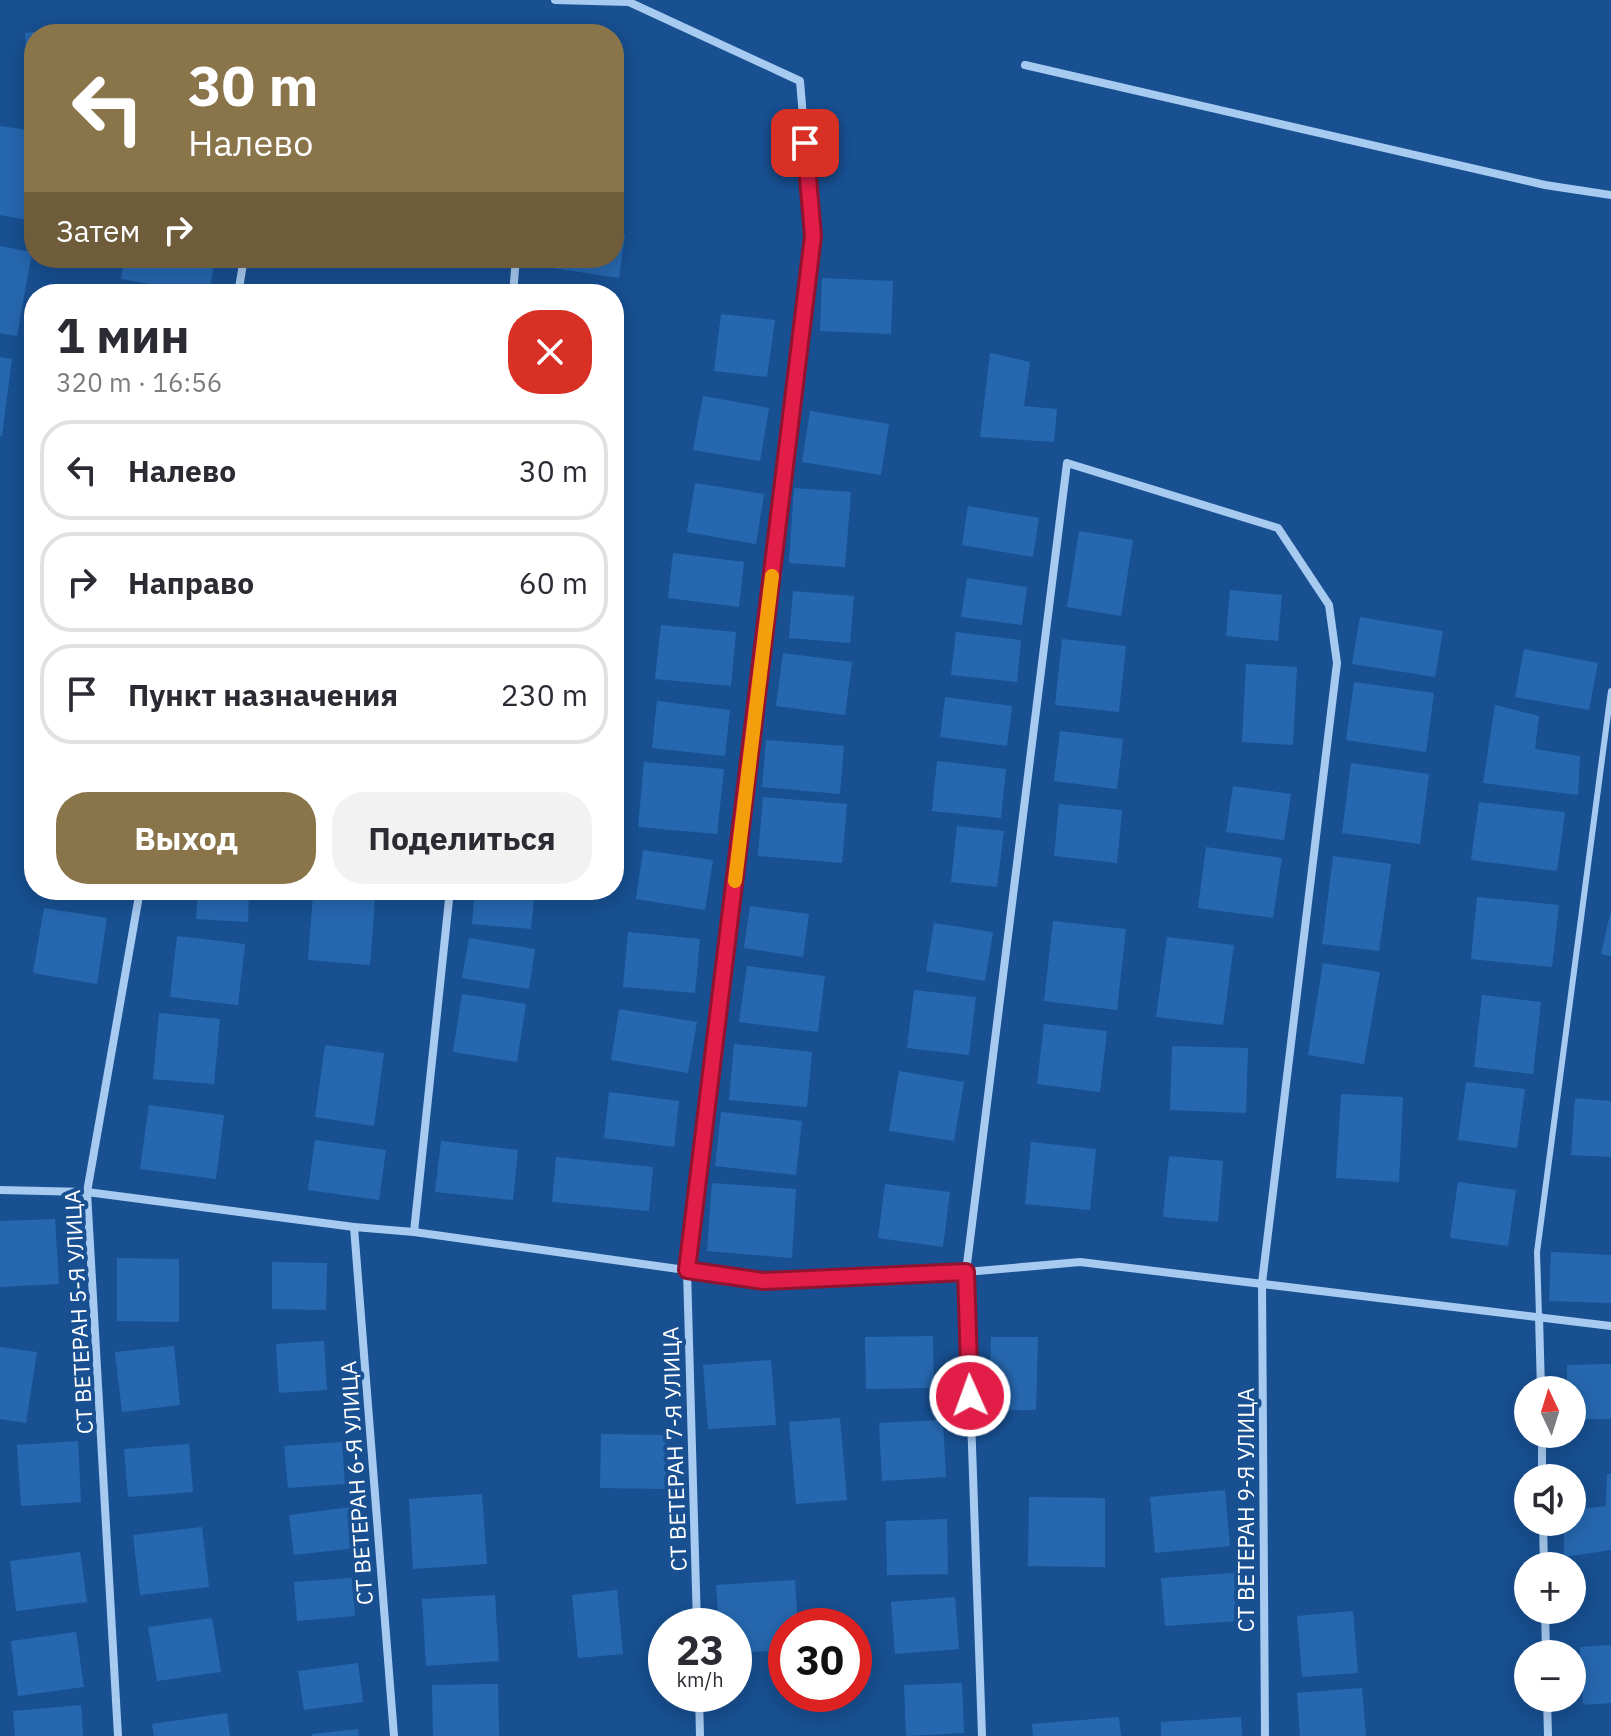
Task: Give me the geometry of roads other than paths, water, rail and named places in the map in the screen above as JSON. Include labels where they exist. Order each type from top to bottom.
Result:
[{"type":"street","name":"СТ ВЕТЕРАН 7-Я УЛИЦА","points":[[555,0],[629,2],[800,81],[813,236],[687,1270],[696,1608]]},
{"type":"street","points":[[1025,65],[1545,185],[1611,195]]},
{"type":"street","name":"СТ ВЕТЕРАН 9-Я УЛИЦА","points":[[966,1272],[1067,463],[1278,528],[1329,605],[1337,663],[1262,1283],[1265,1736]]},
{"type":"street","name":"СТ ВЕТЕРАН 5-Я УЛИЦА","points":[[118,1736],[87,1192],[138,900]]},
{"type":"street","points":[[414,1232],[449,900]]},
{"type":"street","points":[[0,1190],[87,1192],[414,1232],[764,1281],[966,1272],[1080,1262],[1611,1326]]},
{"type":"street","name":"СТ ВЕТЕРАН 6-Я УЛИЦА","points":[[354,1227],[394,1736]]},
{"type":"street","points":[[966,1272],[982,1736]]},
{"type":"street","points":[[1539,1316],[1541,1376]]},
{"type":"street","points":[[699,1712],[700,1736]]},
{"type":"street","points":[[1547,1712],[1548,1736]]},
{"type":"lane","points":[[1539,1316],[1537,1252],[1611,691]]}]
